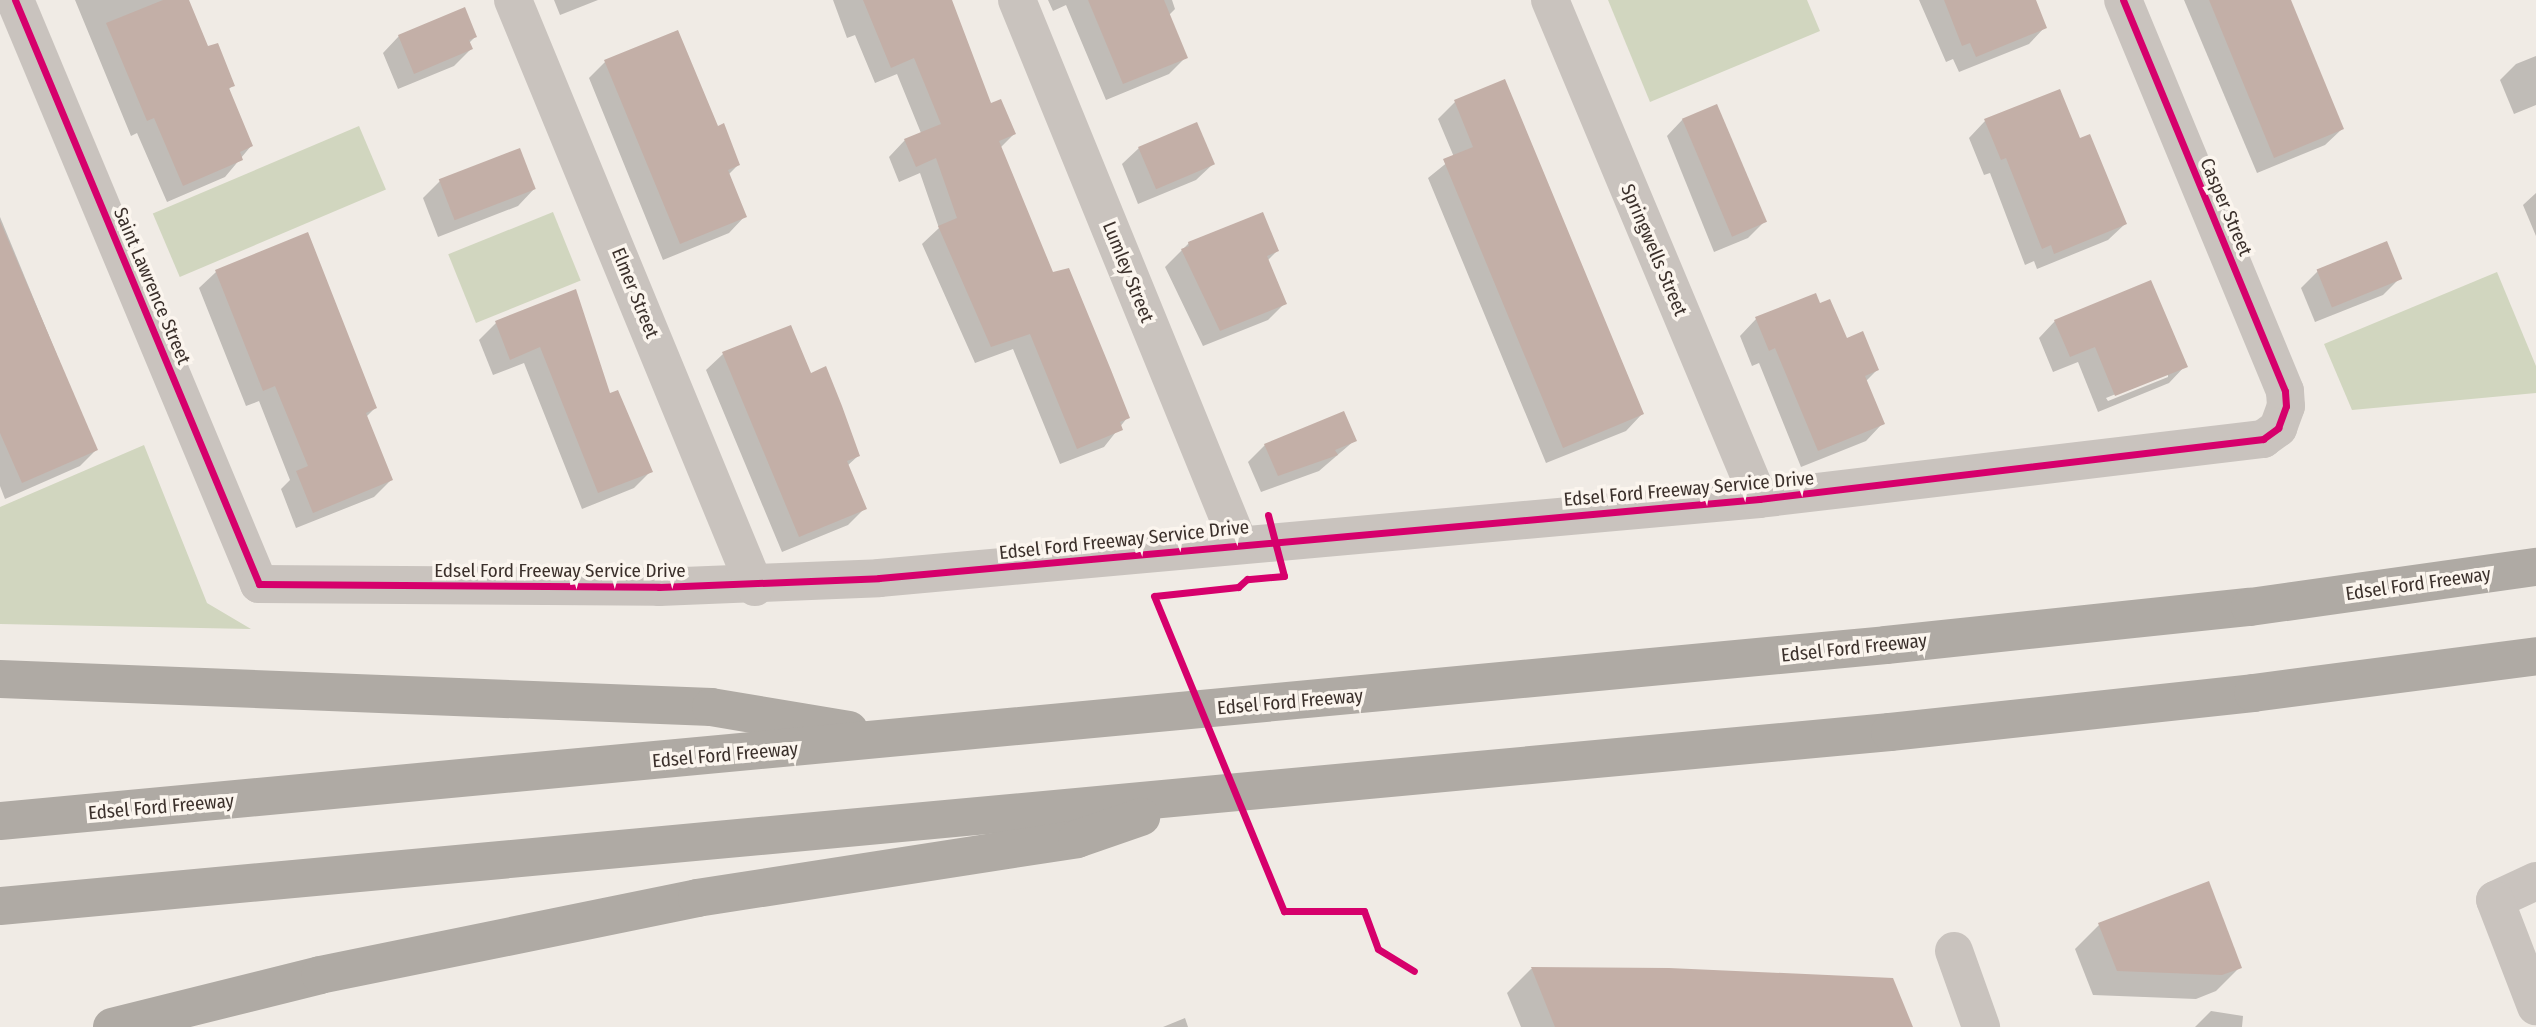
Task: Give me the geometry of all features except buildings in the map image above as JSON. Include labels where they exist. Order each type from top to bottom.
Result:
[{"type":"highway","name":"Edsel Ford Freeway","points":[[0,821],[902,739],[1967,637],[2250,607],[2536,567]]},
{"type":"highway","points":[[0,906],[1966,724],[2253,693],[2536,656]]},
{"type":"highway","points":[[0,679],[711,708],[902,739]]},
{"type":"highway","points":[[112,1027],[320,975],[697,898],[1077,839],[1198,797]]},
{"type":"street","name":"Saint Lawrence Street","points":[[15,0],[259,584]]},
{"type":"street","name":"Elmer Street","points":[[513,0],[755,587]]},
{"type":"street","name":"Lumley Street","points":[[1017,0],[1240,544]]},
{"type":"street","name":"Springwells Street","points":[[1550,0],[1759,499]]},
{"type":"street","name":"Casper Street","points":[[2123,0],[2285,391],[2287,406],[2278,428]]},
{"type":"street","name":"Edsel Ford Freeway Service Drive","points":[[259,584],[755,587],[1759,499],[2244,445],[2278,428]]},
{"type":"street","points":[[2536,881],[2495,900],[2536,1006]]},
{"type":"street","points":[[1954,951],[1981,1027]]},
{"type":"green space","points":[[1608,0],[1807,0],[1820,31],[1650,102]]},
{"type":"green space","points":[[359,126],[386,190],[180,277],[153,214]]},
{"type":"green space","points":[[553,212],[581,281],[476,323],[448,254]]},
{"type":"green space","points":[[2497,272],[2536,366],[2536,393],[2352,410],[2324,344]]},
{"type":"green space","points":[[144,445],[207,603],[251,629],[0,624],[0,507]]},
{"type":"cycle path","points":[[15,0],[259,584],[659,587],[879,578],[1759,499],[2263,439],[2278,428],[2286,406],[2285,391],[2123,0]]},
{"type":"cycle path","points":[[1268,515],[1284,576],[1247,579],[1238,587],[1154,596],[1284,911],[1364,911],[1378,949],[1414,971]]}]
